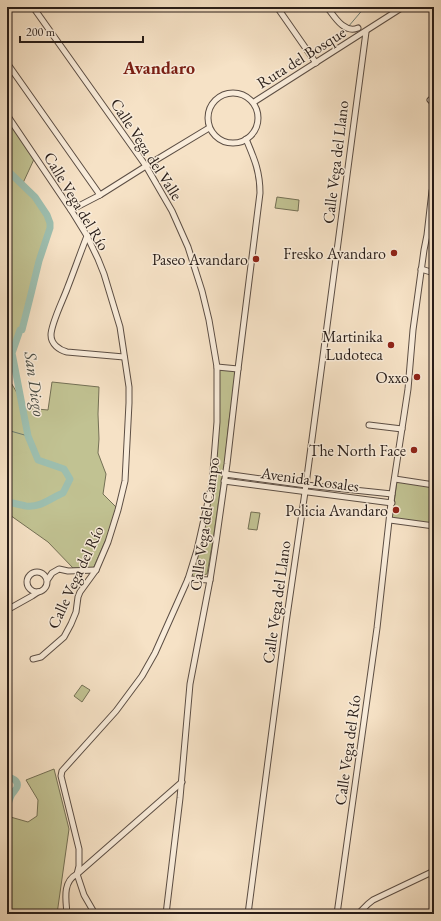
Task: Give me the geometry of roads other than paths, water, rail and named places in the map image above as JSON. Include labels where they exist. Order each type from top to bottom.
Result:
[{"type":"street","name":"Calle Vega del Valle","points":[[33,7],[146,166],[172,211],[188,247],[202,291],[209,320],[217,367]]},
{"type":"street","points":[[277,7],[316,63]]},
{"type":"street","points":[[327,7],[344,27],[352,30],[358,28]]},
{"type":"street","name":"Ruta del Bosque","points":[[254,102],[403,7]]},
{"type":"street","name":"Calle Vega del Llano","points":[[248,914],[366,32]]},
{"type":"street","points":[[7,63],[100,195]]},
{"type":"street","points":[[233,92],[241,93],[254,102],[258,112],[258,123],[253,133],[246,139],[231,143],[224,142],[213,134],[208,120],[209,112],[212,104],[218,98],[233,92]]},
{"type":"street","name":"Calle Vega del Río","points":[[7,115],[71,210],[98,259],[120,327],[129,387],[125,481],[108,542],[96,570],[80,592],[76,612],[64,637],[41,657],[33,659]]},
{"type":"street","points":[[71,210],[100,195],[210,128]]},
{"type":"street","name":"Calle Vega del Campo","points":[[166,914],[182,782],[190,684],[210,580],[225,474],[260,193],[260,179],[256,162],[246,139]]},
{"type":"street","name":"Calle Vega del Río","points":[[337,914],[377,628],[392,494],[402,429],[421,269],[434,183]]},
{"type":"street","points":[[86,236],[53,325],[51,335],[52,339],[56,346],[67,352],[124,357]]},
{"type":"street","points":[[421,269],[434,273]]},
{"type":"street","points":[[217,367],[238,369]]},
{"type":"street","name":"Calle Vega del Campo","points":[[188,579],[197,550],[212,484],[217,422],[217,367]]},
{"type":"street","points":[[369,425],[402,429]]},
{"type":"street","name":"Avenida Rosales","points":[[225,474],[306,485],[392,494]]},
{"type":"street","points":[[395,479],[434,485]]},
{"type":"street","name":"Avenida Rosales","points":[[224,481],[392,503]]},
{"type":"street","points":[[390,520],[434,526]]},
{"type":"street","points":[[7,610],[45,588],[52,573],[57,570],[96,570]]},
{"type":"street","points":[[38,592],[32,590],[28,586],[27,580],[30,575],[38,572],[44,574],[48,579]]},
{"type":"street","points":[[95,914],[84,895],[77,874],[79,866],[79,849],[61,776],[62,771],[116,711],[142,676],[156,653],[188,579],[210,580]]},
{"type":"street","points":[[67,914],[68,882],[182,782]]},
{"type":"street","points":[[358,914],[373,900],[434,871]]},
{"type":"waterway","points":[[348,27],[365,7]]},
{"type":"waterway","name":"San Diego","points":[[7,170],[35,197],[47,215],[50,223],[50,228],[39,261],[22,330],[20,330],[12,353],[28,436],[38,460],[64,469],[70,479],[63,493],[36,506],[26,506],[7,502]]},
{"type":"waterway","points":[[7,430],[28,436]]},
{"type":"waterway","name":"San Diego","points":[[7,777],[15,780],[17,783],[7,809]]},
{"type":"place","name":"Fresko Avandaro","points":[[394,253]]},
{"type":"place","name":"Paseo Avandaro","points":[[256,259]]},
{"type":"place","name":"Martinika Ludoteca","points":[[391,345]]},
{"type":"place","name":"Oxxo","points":[[417,377]]},
{"type":"place","name":"The North Face","points":[[414,450]]},
{"type":"place","name":"Policia Avandaro","points":[[396,510]]},
{"type":"district","name":"Avandaro","points":[[159,68]]}]
